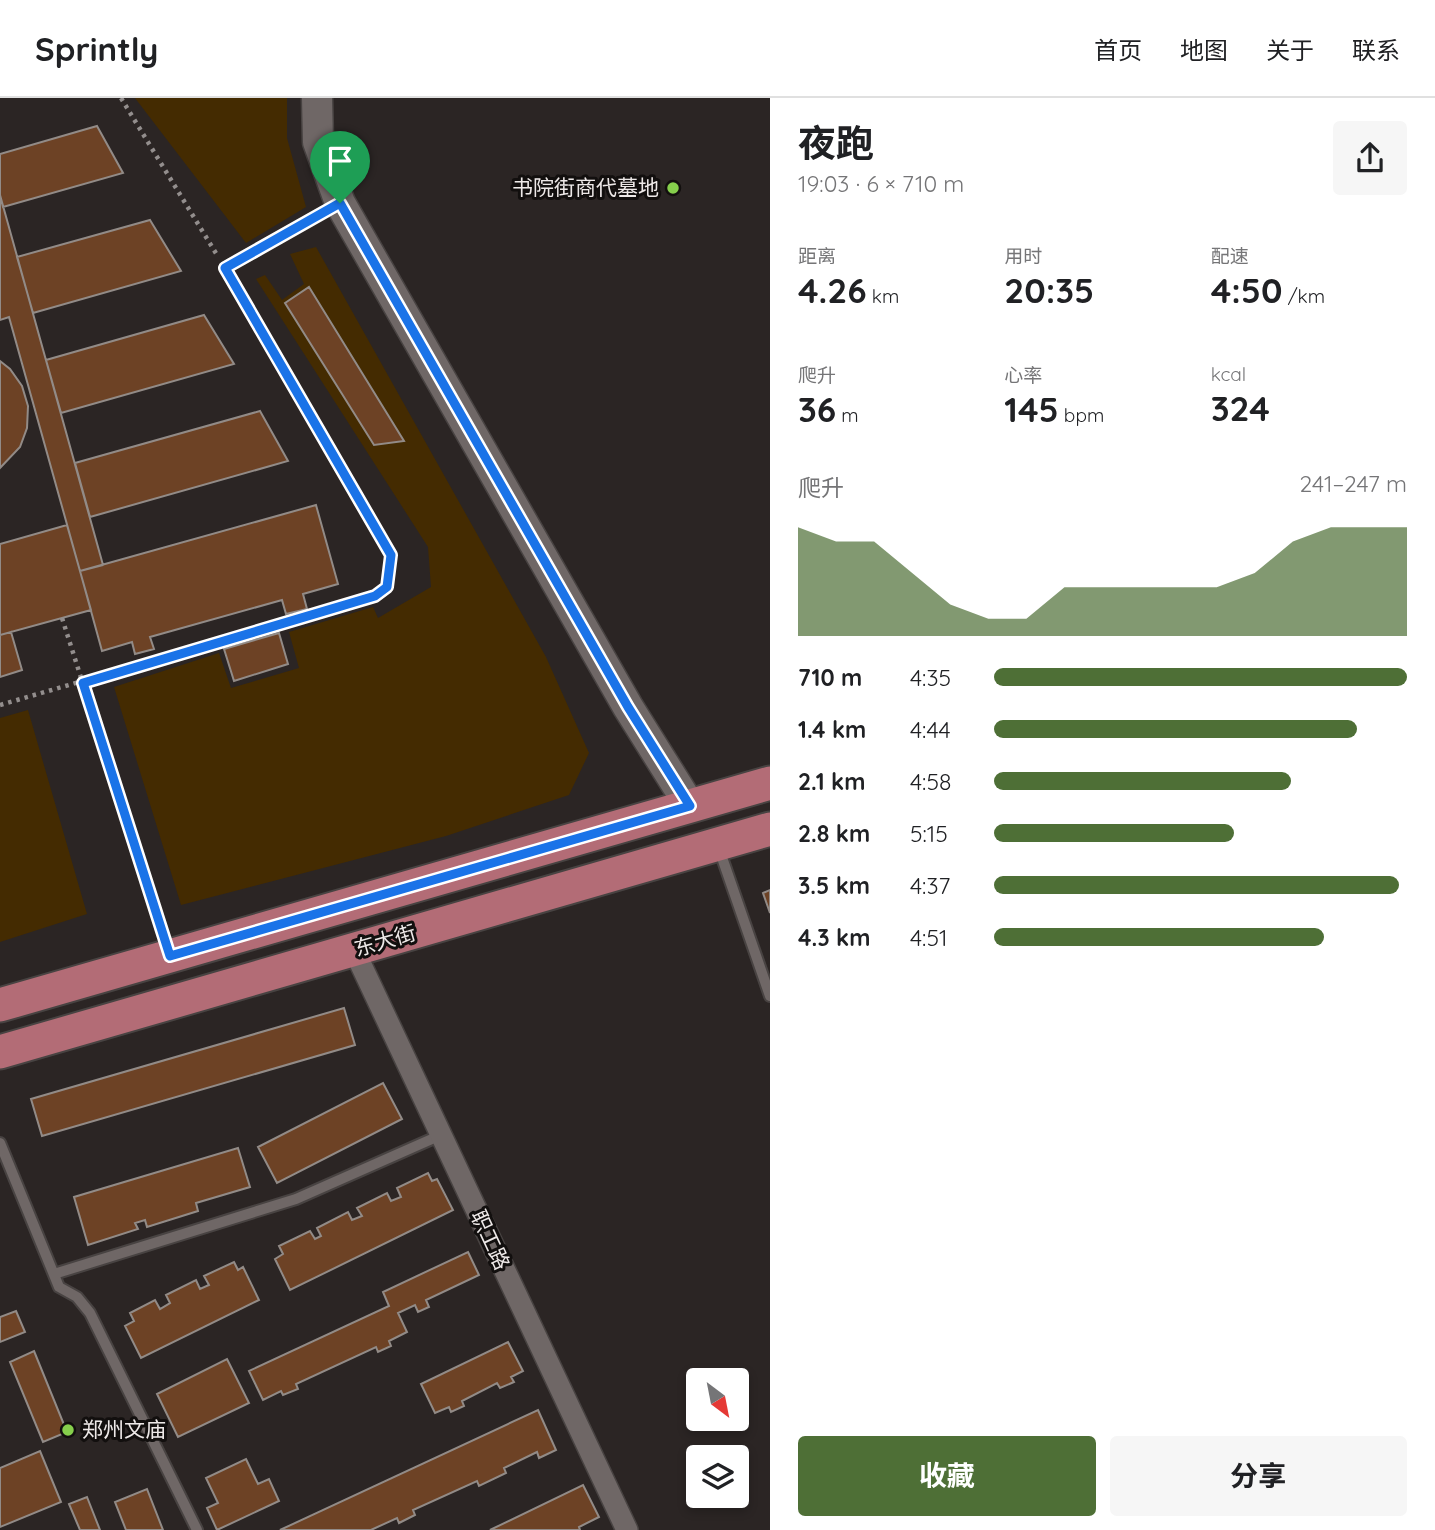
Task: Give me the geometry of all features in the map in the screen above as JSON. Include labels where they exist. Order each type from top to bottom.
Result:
[{"type":"main road","points":[[0,1005],[770,783]]},
{"type":"main road","name":"东大街","points":[[0,1052],[770,829]]},
{"type":"street","points":[[317,98],[318,142],[340,203],[628,707],[690,806]]},
{"type":"street","name":"职工路","points":[[354,950],[626,1530]]},
{"type":"lane","points":[[225,268],[340,203]]},
{"type":"lane","points":[[718,845],[770,996]]},
{"type":"lane","points":[[54,1274],[296,1199],[442,1136]]},
{"type":"lane","points":[[0,1143],[59,1287],[77,1297],[90,1313],[197,1530]]},
{"type":"path","points":[[0,705],[375,596],[387,587],[391,555],[225,268],[121,98]]},
{"type":"path","points":[[62,618],[170,956]]},
{"type":"shaded area","points":[[135,98],[287,98],[287,138],[306,207],[246,243]]},
{"type":"shaded area","points":[[316,247],[546,657],[589,753],[569,795],[446,836],[181,905],[114,687],[219,653],[231,688],[299,668],[289,632],[373,607],[378,618],[431,587],[428,547],[256,279],[265,275],[282,300],[304,284],[290,254]]},
{"type":"shaded area","points":[[28,710],[87,914],[0,942],[0,718]]},
{"type":"building","points":[[97,126],[123,173],[3,207],[0,195],[0,154]]},
{"type":"building","points":[[0,195],[103,565],[80,571],[9,317],[0,320]]},
{"type":"building","points":[[150,220],[181,271],[33,313],[17,257]]},
{"type":"building","points":[[309,287],[404,441],[374,445],[285,303]]},
{"type":"building","points":[[204,315],[234,364],[61,413],[46,360]]},
{"type":"building","points":[[0,361],[10,369],[22,386],[28,406],[27,428],[20,447],[0,468]]},
{"type":"building","points":[[260,411],[288,461],[90,517],[75,463]]},
{"type":"building","points":[[316,505],[338,584],[303,594],[307,609],[286,614],[282,600],[150,637],[154,649],[135,654],[132,642],[102,651],[80,571]]},
{"type":"building","points":[[67,525],[91,610],[0,635],[0,544]]},
{"type":"building","points":[[11,632],[22,670],[0,677],[0,635]]},
{"type":"building","points":[[279,633],[288,664],[234,681],[224,649]]},
{"type":"building","points":[[770,890],[770,913],[763,893]]},
{"type":"building","points":[[344,1008],[355,1045],[42,1136],[31,1099]]},
{"type":"building","points":[[383,1083],[402,1119],[277,1183],[258,1147]]},
{"type":"building","points":[[238,1148],[250,1187],[196,1203],[198,1211],[147,1227],[145,1220],[135,1223],[138,1229],[88,1245],[74,1197]]},
{"type":"building","points":[[428,1173],[432,1181],[437,1179],[453,1210],[290,1290],[275,1259],[283,1254],[279,1246],[310,1231],[315,1239],[321,1236],[317,1228],[348,1212],[352,1220],[362,1216],[357,1208],[387,1193],[391,1201],[401,1197],[397,1188]]},
{"type":"building","points":[[468,1252],[479,1275],[426,1300],[429,1307],[418,1312],[415,1305],[398,1313],[407,1332],[389,1341],[391,1346],[378,1352],[376,1347],[296,1384],[298,1389],[283,1395],[281,1391],[263,1400],[249,1371],[389,1306],[383,1292]]},
{"type":"building","points":[[234,1262],[238,1270],[243,1267],[259,1300],[141,1358],[125,1326],[134,1321],[130,1313],[155,1300],[160,1309],[170,1303],[166,1295],[196,1280],[200,1289],[209,1285],[204,1276]]},
{"type":"building","points":[[16,1311],[25,1332],[0,1342],[0,1317]]},
{"type":"building","points":[[508,1342],[523,1371],[511,1377],[514,1382],[500,1388],[497,1383],[462,1401],[464,1406],[451,1412],[449,1407],[435,1413],[421,1384]]},
{"type":"building","points":[[34,1351],[67,1432],[43,1442],[10,1362]]},
{"type":"building","points":[[227,1359],[249,1403],[178,1437],[157,1394]]},
{"type":"building","points":[[538,1410],[556,1450],[539,1458],[537,1452],[504,1468],[506,1473],[479,1486],[477,1481],[413,1510],[415,1515],[399,1523],[397,1518],[371,1530],[280,1530]]},
{"type":"building","points":[[40,1451],[61,1502],[0,1527],[0,1468]]},
{"type":"building","points":[[246,1459],[258,1484],[269,1479],[279,1501],[217,1530],[207,1508],[218,1503],[206,1478]]},
{"type":"building","points":[[583,1485],[599,1517],[579,1527],[580,1530],[490,1530]]},
{"type":"building","points":[[147,1489],[163,1530],[126,1530],[115,1502]]},
{"type":"building","points":[[87,1497],[100,1530],[80,1530],[69,1504]]},
{"type":"place","name":"书院街商代墓地","points":[[673,188]]},
{"type":"place","name":"郑州文庙","points":[[68,1430]]},
{"type":"route","points":[[340,203],[628,707],[690,806],[170,956],[83,683],[375,596],[387,587],[391,555],[281,360],[225,268],[340,203]]}]
